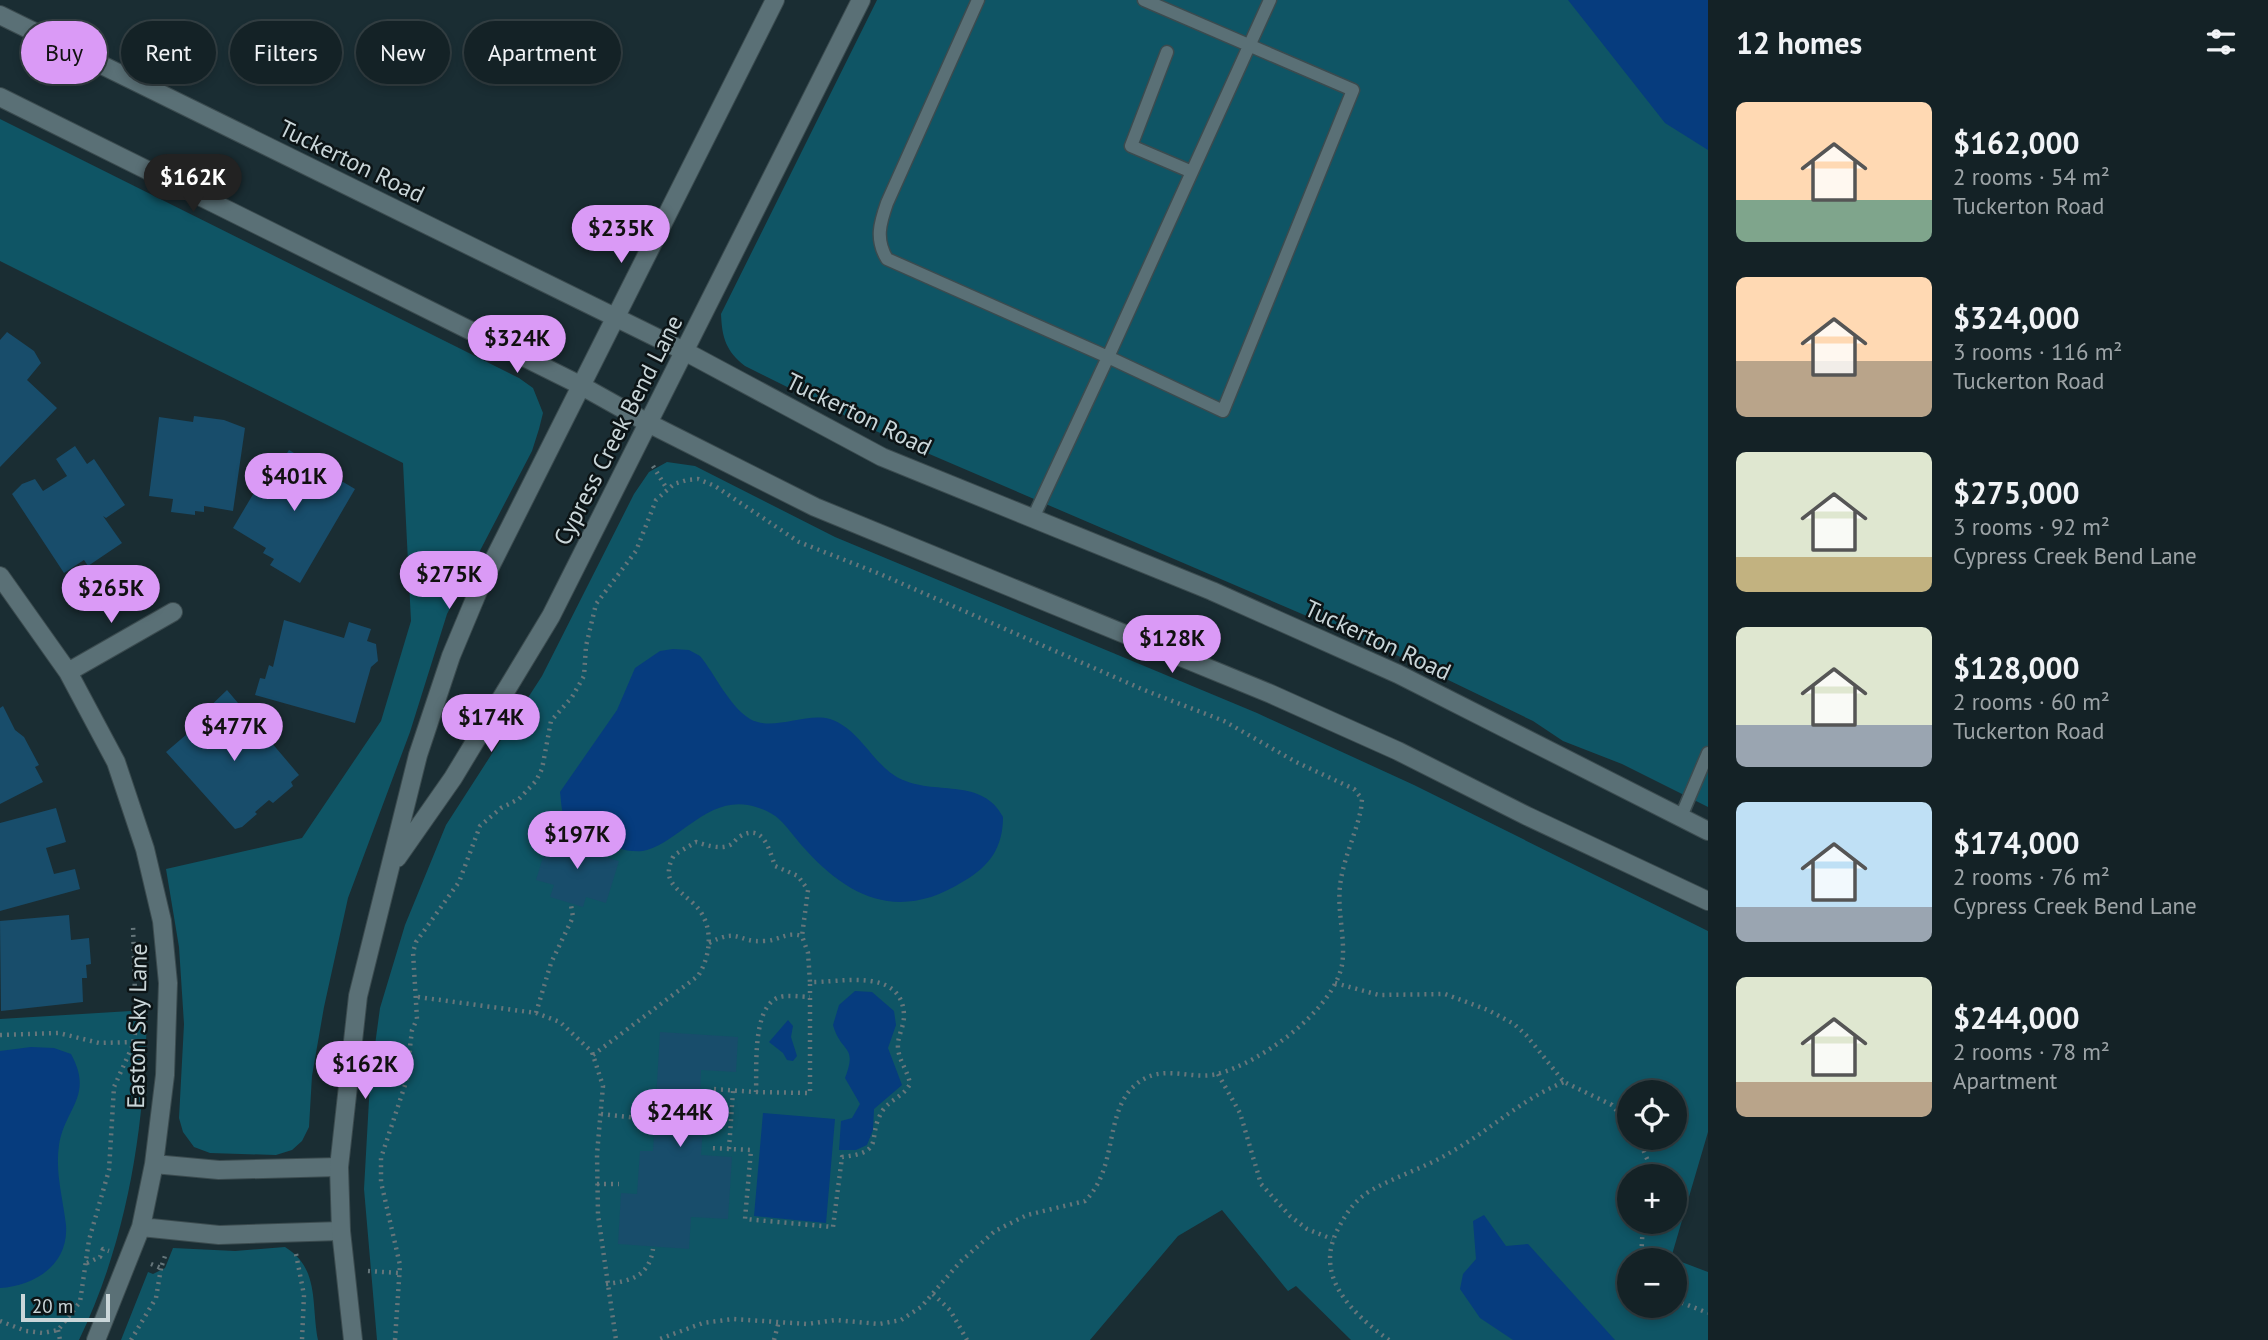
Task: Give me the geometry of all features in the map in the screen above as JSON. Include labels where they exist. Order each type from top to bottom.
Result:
[{"type":"main road","name":"Cypress Creek Bend Lane","points":[[353,1340],[341,1231],[339,1167],[358,996],[418,755],[451,656],[479,589],[775,0]]},
{"type":"main road","name":"Cypress Creek Bend Lane","points":[[392,866],[467,756],[551,616],[861,0]]},
{"type":"main road","name":"Tuckerton Road","points":[[0,15],[686,352],[882,457],[1212,591],[1398,674],[1708,831]]},
{"type":"main road","points":[[0,97],[580,385],[648,423],[815,508],[1271,694],[1398,751],[1527,816],[1708,901]]},
{"type":"main road","name":"Easton Sky Lane","points":[[0,576],[68,672],[116,762],[145,849],[163,921],[167,983],[165,1075],[154,1164],[141,1227],[96,1340]]},
{"type":"main road","points":[[68,672],[173,612]]},
{"type":"main road","points":[[154,1164],[219,1171],[339,1167]]},
{"type":"main road","points":[[141,1227],[205,1234],[341,1231]]},
{"type":"lane","points":[[978,0],[887,203],[878,229],[880,248],[887,259],[1223,411],[1353,90],[1144,0]]},
{"type":"lane","points":[[1033,518],[1270,0]]},
{"type":"lane","points":[[1167,52],[1131,146],[1192,172]]},
{"type":"lane","points":[[1680,819],[1708,753]]},
{"type":"path","points":[[395,1340],[399,1273],[390,1213],[381,1182],[381,1158],[406,1082],[418,997],[413,961],[416,942],[459,882],[480,826],[502,808],[519,799],[536,781],[542,769],[551,721],[572,697],[584,676],[586,646],[596,604],[636,551],[656,500],[674,484],[698,479],[715,486],[799,542],[880,574],[1144,690],[1224,721],[1296,762],[1354,789],[1362,799],[1340,882],[1338,908],[1342,963],[1335,983],[1301,1027],[1264,1051],[1218,1074],[1172,1071],[1146,1078],[1132,1088],[1119,1113],[1110,1156],[1094,1191],[1085,1200],[1027,1215],[995,1231],[960,1262],[921,1307],[892,1323],[835,1320],[807,1324],[733,1319],[702,1323],[657,1340]]},
{"type":"path","points":[[593,1055],[698,976],[706,965],[708,928],[696,905],[671,885],[668,876],[670,864],[683,848],[696,842],[712,847],[730,845],[739,837],[752,832],[768,842],[775,866],[798,876],[808,890],[802,936],[808,953],[810,982],[810,1093],[714,1089]]},
{"type":"path","points":[[536,1013],[551,963],[573,917],[571,905]]},
{"type":"path","points":[[0,1321],[26,1331],[43,1333],[58,1330],[80,1302],[89,1240],[109,1170],[114,1087],[134,1042],[138,999],[133,924]]},
{"type":"path","points":[[709,943],[727,934],[767,942],[790,933],[802,936]]},
{"type":"path","points":[[710,1148],[751,1150],[745,1219],[832,1227],[842,1157],[870,1150],[884,1108],[905,1094],[910,1084],[898,1052],[904,1017],[902,1004],[892,991],[866,978],[810,982]]},
{"type":"path","points":[[1335,983],[1379,995],[1430,992],[1460,998],[1514,1024],[1544,1053],[1564,1082],[1612,1105],[1617,1111]]},
{"type":"path","points":[[756,1092],[759,1026],[767,1006],[778,997],[810,996]]},
{"type":"path","points":[[418,997],[536,1013],[560,1022],[575,1033],[593,1055],[603,1086],[597,1184],[606,1284],[616,1340]]},
{"type":"path","points":[[0,1035],[59,1033],[99,1043],[134,1042]]},
{"type":"path","points":[[1218,1074],[1240,1113],[1261,1184],[1290,1216],[1307,1229],[1332,1238]]},
{"type":"path","points":[[1389,1340],[1348,1306],[1334,1282],[1328,1258],[1332,1238],[1352,1205],[1368,1192],[1437,1161],[1469,1142],[1527,1099],[1564,1082]]},
{"type":"path","points":[[729,1149],[733,1091]]},
{"type":"path","points":[[601,1114],[646,1119]]},
{"type":"path","points":[[597,1184],[619,1184]]},
{"type":"path","points":[[292,1233],[304,1295],[302,1340]]},
{"type":"path","points":[[606,1284],[631,1281],[640,1276],[648,1268],[653,1249]]},
{"type":"path","points":[[131,1340],[156,1298],[161,1268]]},
{"type":"path","points":[[367,1271],[399,1273]]},
{"type":"path","points":[[933,1294],[950,1310],[967,1340]]},
{"type":"path","points":[[1687,1305],[1708,1313]]},
{"type":"path","points":[[774,1340],[779,1321]]},
{"type":"path","points":[[58,1330],[60,1340]]},
{"type":"shaded area","points":[[877,0],[1708,0],[1708,807],[1622,764],[1563,741],[1533,721],[1386,650],[878,432],[745,366],[733,355],[722,330],[721,314]]},
{"type":"shaded area","points":[[0,119],[519,378],[533,388],[543,413],[532,451],[447,614],[410,732],[348,898],[312,1076],[309,1127],[302,1141],[292,1150],[276,1155],[210,1153],[194,1147],[183,1132],[179,1118],[184,1024],[179,947],[166,869],[302,838],[381,721],[411,621],[403,463],[0,261]]},
{"type":"shaded area","points":[[667,462],[695,466],[835,537],[1257,713],[1414,785],[1708,931],[1708,1132],[1687,1204],[1687,1164],[1617,1164],[1617,1234],[1678,1234],[1674,1248],[1617,1248],[1617,1318],[1687,1318],[1687,1264],[1708,1272],[1708,1340],[1351,1340],[1296,1286],[1288,1291],[1222,1210],[1178,1236],[1090,1340],[377,1340],[364,1189],[370,1082],[380,1008],[405,925],[446,825],[542,676],[634,494],[649,472]]},
{"type":"shaded area","points":[[147,1010],[143,1095],[131,1179],[110,1261],[79,1340],[0,1340],[0,1019]]},
{"type":"shaded area","points":[[285,1247],[304,1265],[309,1276],[318,1340],[121,1340],[148,1272],[153,1274],[165,1268],[173,1248],[235,1251]]},
{"type":"water","points":[[1568,0],[1708,0],[1708,150],[1665,123]]},
{"type":"water","points":[[689,650],[700,656],[729,698],[750,719],[769,724],[810,718],[830,719],[850,731],[884,767],[903,780],[972,792],[984,797],[1003,817],[1001,838],[993,855],[973,875],[941,893],[919,900],[898,902],[878,899],[840,881],[822,867],[775,816],[748,805],[720,808],[647,850],[614,847],[578,829],[563,813],[560,792],[617,710],[635,668],[660,651]]},
{"type":"water","points":[[855,991],[872,992],[894,1011],[896,1025],[888,1048],[902,1085],[874,1109],[873,1130],[867,1145],[856,1150],[839,1150],[841,1121],[852,1118],[860,1104],[845,1078],[849,1067],[849,1054],[833,1025],[839,1005]]},
{"type":"water","points":[[788,1020],[793,1026],[791,1037],[797,1056],[793,1061],[787,1060],[783,1053],[769,1042]]},
{"type":"water","points":[[31,1047],[54,1048],[71,1054],[80,1081],[76,1101],[62,1132],[58,1155],[66,1225],[65,1239],[62,1251],[47,1271],[25,1283],[0,1288],[0,1051]]},
{"type":"water","points":[[763,1113],[835,1119],[826,1223],[754,1216]]},
{"type":"water","points":[[1484,1215],[1506,1246],[1528,1244],[1615,1340],[1513,1340],[1480,1318],[1460,1289],[1463,1274],[1476,1259],[1473,1221]]},
{"type":"building","points":[[7,332],[34,351],[41,363],[27,380],[57,408],[0,467],[0,340]]},
{"type":"building","points":[[194,416],[224,420],[245,428],[233,511],[204,506],[204,512],[195,511],[195,515],[171,512],[173,499],[149,496],[159,417],[193,422]]},
{"type":"building","points":[[75,446],[87,464],[94,459],[125,505],[106,518],[103,516],[122,543],[88,566],[84,560],[64,573],[12,494],[22,484],[35,479],[43,491],[67,476],[56,459]]},
{"type":"building","points":[[289,450],[355,489],[300,583],[270,565],[274,559],[263,553],[266,548],[233,528],[271,464],[278,467]]},
{"type":"building","points":[[284,620],[344,638],[349,622],[371,629],[367,641],[376,644],[378,661],[371,667],[355,723],[255,695],[260,678],[265,679],[269,665],[273,667]]},
{"type":"building","points":[[227,690],[299,775],[291,782],[293,786],[273,803],[269,800],[242,827],[235,829],[166,752],[187,734],[198,746],[212,733],[199,717]]},
{"type":"building","points":[[3,706],[15,730],[24,737],[39,765],[35,767],[43,782],[0,804],[0,708]]},
{"type":"building","points":[[56,808],[66,842],[46,848],[54,874],[75,869],[80,889],[0,911],[0,823]]},
{"type":"building","points":[[570,832],[601,841],[597,855],[619,861],[606,903],[586,897],[583,907],[550,897],[554,885],[536,880],[548,841],[566,846]]},
{"type":"building","points":[[69,915],[71,940],[89,938],[91,964],[86,965],[87,978],[82,978],[83,1002],[1,1011],[0,921]]},
{"type":"building","points":[[660,1032],[738,1037],[736,1072],[701,1070],[700,1100],[705,1101],[701,1155],[732,1157],[728,1219],[691,1217],[689,1249],[618,1244],[621,1193],[637,1194],[640,1151],[653,1151]]}]
